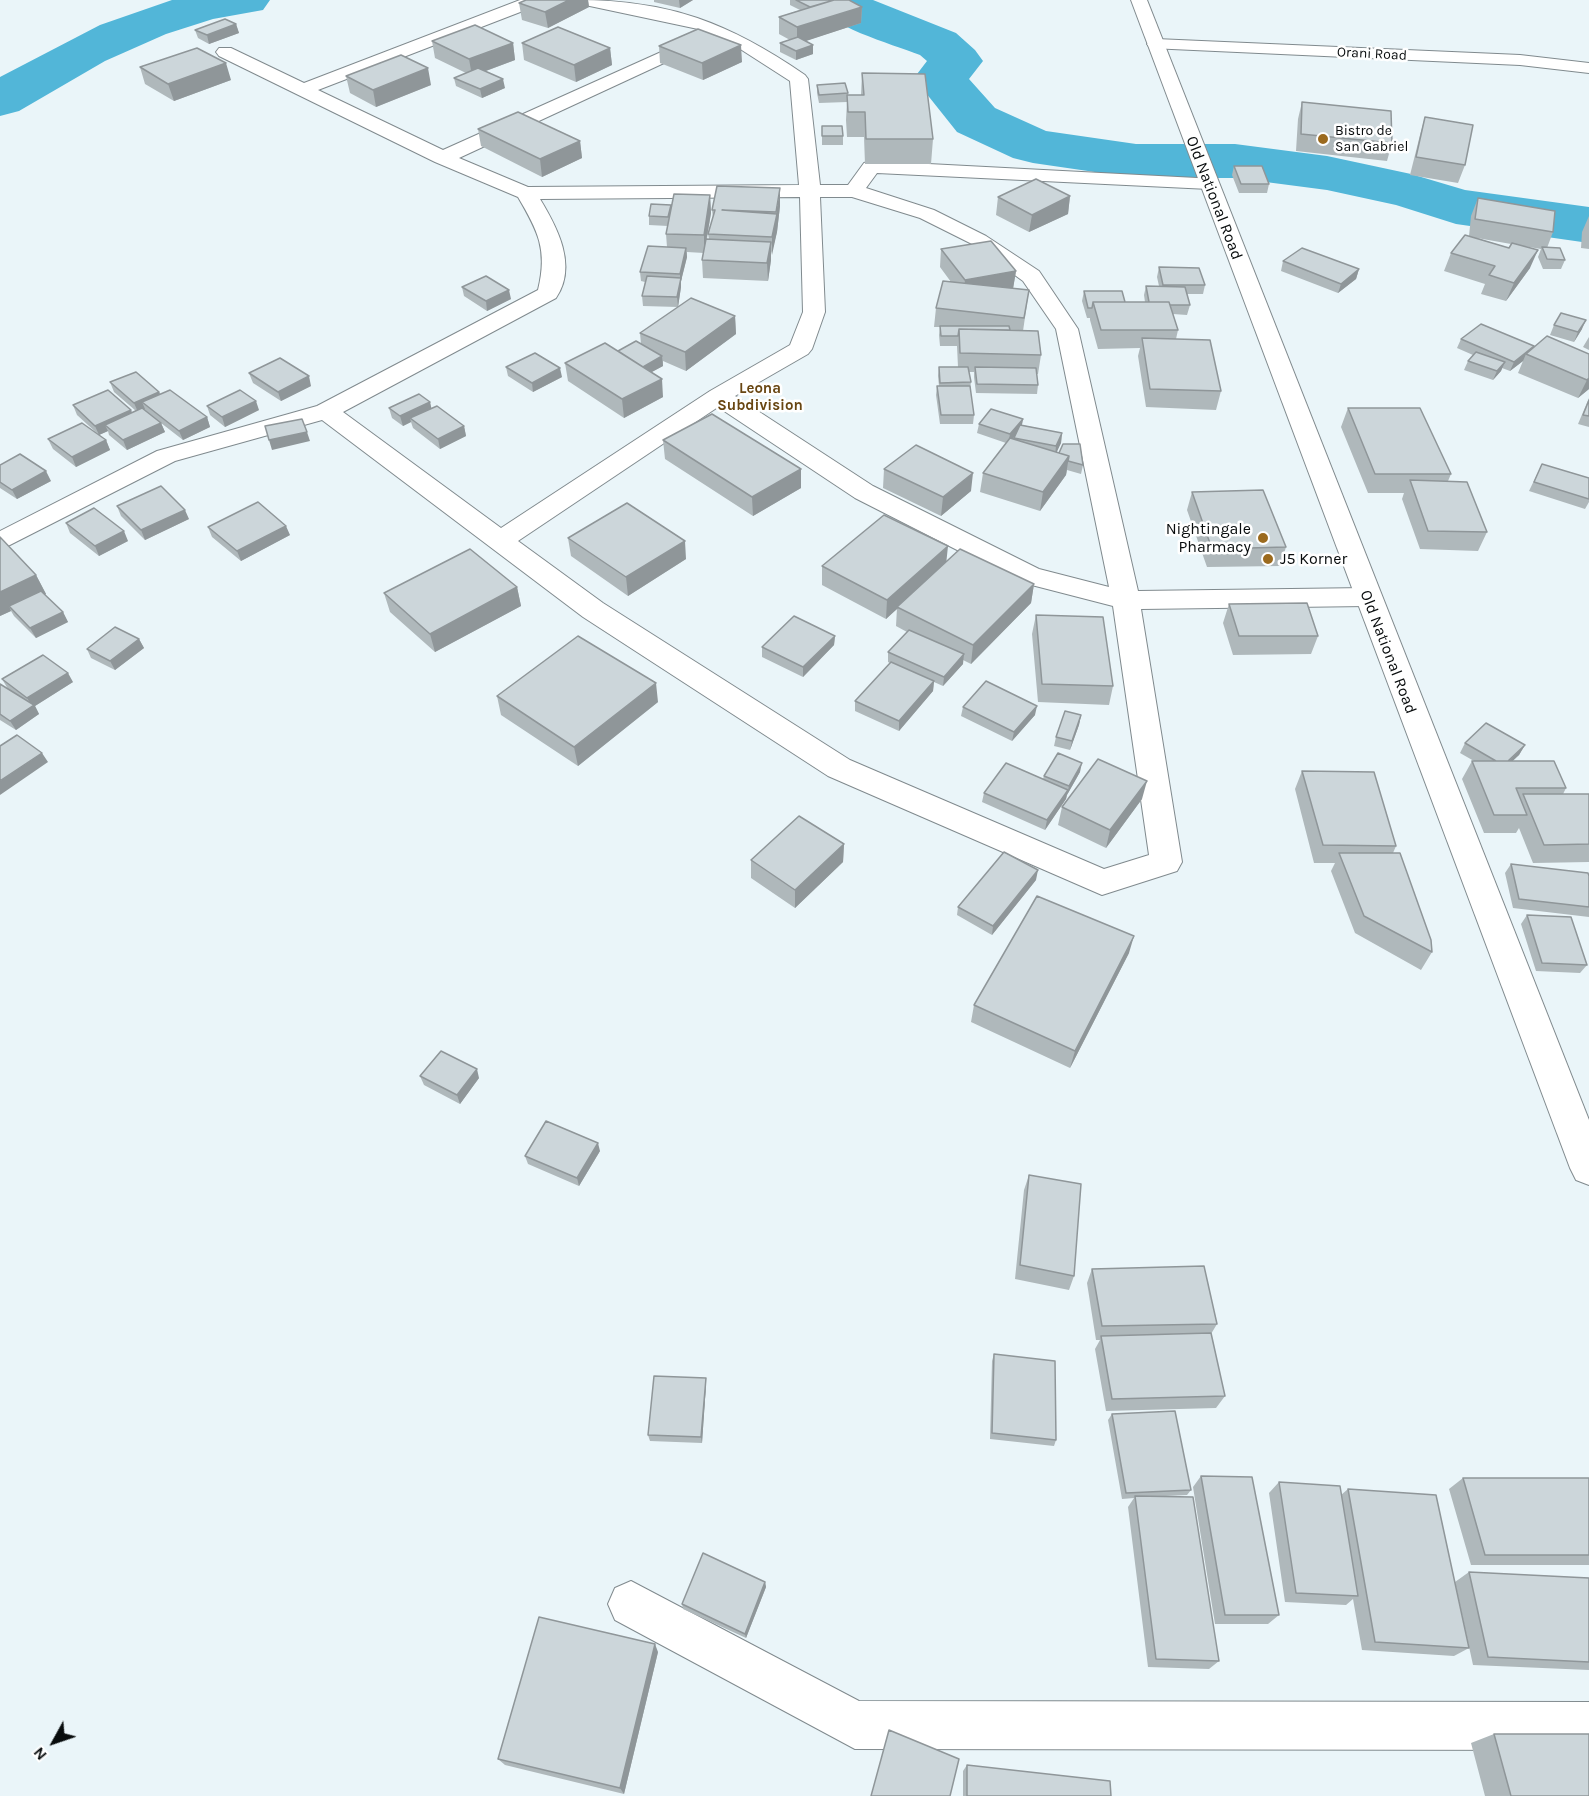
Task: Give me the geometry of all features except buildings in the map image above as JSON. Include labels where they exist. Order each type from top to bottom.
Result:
[{"type":"street","points":[[302,90],[535,0]]},
{"type":"street","points":[[501,540],[717,396],[800,349],[814,312],[810,191],[799,79],[764,55],[720,31],[661,15],[585,0]]},
{"type":"street","name":"Old National Road","points":[[1139,0],[1367,597],[1589,1168]]},
{"type":"street","points":[[442,158],[720,31]]},
{"type":"street","name":"Orani Road","points":[[1156,44],[1520,60],[1589,68]]},
{"type":"street","points":[[225,52],[442,158],[526,193],[854,190],[927,214],[980,240],[1031,276],[1067,329],[1126,600],[1166,862],[1102,882],[838,768],[593,610],[326,411]]},
{"type":"street","points":[[854,190],[871,167],[1205,172]]},
{"type":"street","points":[[0,542],[166,456],[326,411],[548,293],[554,274],[554,240],[526,193]]},
{"type":"street","points":[[717,396],[864,492],[1030,576],[1126,600],[1367,597]]},
{"type":"street","points":[[631,1604],[855,1725],[1589,1726]]},
{"type":"waterway","points":[[0,100],[57,66],[117,36],[180,13],[246,0]]},
{"type":"waterway","points":[[835,0],[871,18],[938,44],[957,61],[940,78],[976,120],[1033,146],[1136,161],[1235,161],[1327,173],[1411,191],[1456,206],[1589,225]]},
{"type":"place","name":"Bistro de San Gabriel","points":[[1323,139]]},
{"type":"place","name":"Nightingale Pharmacy","points":[[1263,538]]},
{"type":"place","name":"J5 Korner","points":[[1268,559]]},
{"type":"district","name":"Leona Subdivision","points":[[760,398]]}]
